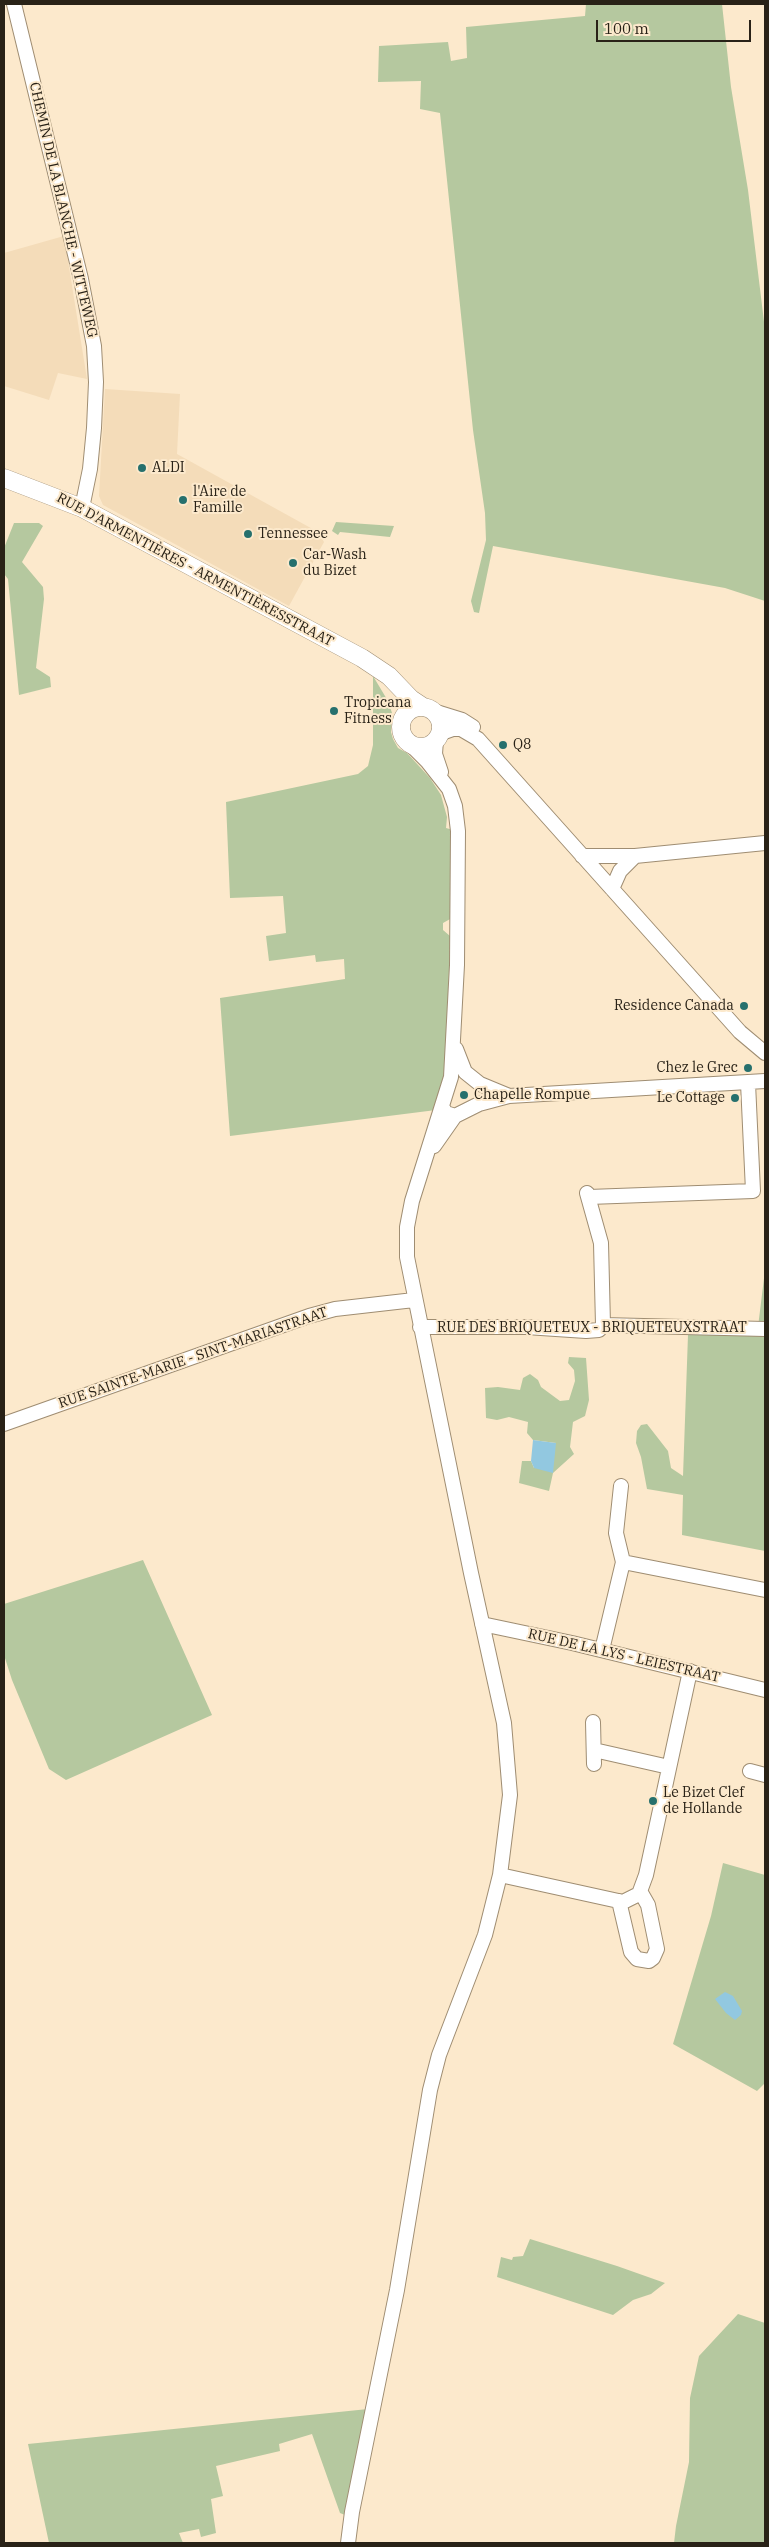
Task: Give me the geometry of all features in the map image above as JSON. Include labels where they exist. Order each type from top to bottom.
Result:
[{"type":"main road","name":"RUE D'ARMENTIÈRES - ARMENTIÈRESSTRAAT","points":[[4,478],[82,508],[382,671],[411,699],[428,709]]},
{"type":"main road","points":[[382,671],[399,702],[402,734],[410,744],[424,747],[438,737],[441,724],[428,709],[410,710],[401,722]]},
{"type":"street","name":"CHEMIN DE LA BLANCHE - WITTEWEG","points":[[14,4],[81,279],[94,346],[96,382],[92,452],[82,508]]},
{"type":"street","points":[[428,709],[467,722],[474,728],[478,739]]},
{"type":"street","points":[[348,2543],[352,2512],[405,2245],[430,2090],[442,2046],[485,1935],[500,1875],[510,1794],[504,1723],[414,1300],[407,1257],[407,1227],[415,1190],[429,1152],[442,1107],[458,1074],[454,1043],[458,822],[452,798],[443,780],[435,754],[438,737],[453,729],[461,729],[478,739],[740,1032],[765,1053]]},
{"type":"street","points":[[410,744],[443,780]]},
{"type":"street","points":[[582,856],[635,856],[765,843]]},
{"type":"street","points":[[612,889],[620,871],[635,856]]},
{"type":"street","points":[[458,1074],[509,1096]]},
{"type":"street","points":[[429,1152],[455,1116],[479,1104],[509,1096],[765,1081]]},
{"type":"street","points":[[603,1325],[601,1242],[588,1195],[753,1191],[748,1083]]},
{"type":"street","points":[[479,1104],[482,1092],[480,1084]]},
{"type":"street","points":[[442,1107],[446,1113],[455,1116]]},
{"type":"street","name":"RUE SAINTE-MARIE - SINT-MARIASTRAAT","points":[[4,1424],[309,1316],[335,1309],[414,1300]]},
{"type":"street","name":"RUE DES BRIQUETEUX - BRIQUETEUXSTRAAT","points":[[420,1327],[526,1327],[599,1330],[603,1325],[765,1330]]},
{"type":"street","points":[[602,1650],[623,1562],[616,1533],[621,1486]]},
{"type":"street","points":[[623,1562],[765,1590]]},
{"type":"street","name":"RUE DE LA LYS - LEIESTRAAT","points":[[482,1624],[602,1650],[765,1690]]},
{"type":"street","points":[[500,1875],[619,1901],[634,1898],[640,1892],[690,1671]]},
{"type":"street","points":[[592,1722],[594,1757],[669,1767]]},
{"type":"street","points":[[750,1771],[765,1775]]},
{"type":"street","points":[[619,1901],[631,1952],[637,1960],[648,1961],[653,1958],[657,1949],[648,1905],[640,1892]]},
{"type":"shaded area","points":[[64,236],[87,379],[58,373],[49,400],[4,386],[4,253]]},
{"type":"shaded area","points":[[105,389],[180,394],[177,454],[318,532],[324,542],[289,606],[103,505],[99,496]]},
{"type":"green space","points":[[586,4],[722,4],[731,87],[748,190],[765,330],[765,601],[725,588],[493,546],[479,613],[474,612],[471,601],[486,540],[485,513],[473,430],[440,113],[420,109],[421,81],[378,82],[379,46],[448,42],[451,61],[467,58],[466,27],[585,16]]},
{"type":"green space","points":[[336,522],[394,526],[390,537],[340,532],[338,535],[332,531]]},
{"type":"green space","points":[[14,523],[39,523],[43,526],[22,562],[43,587],[44,599],[36,668],[50,677],[51,687],[19,695],[8,579],[4,574],[4,548]]},
{"type":"green space","points":[[373,676],[388,701],[392,713],[391,732],[393,739],[398,748],[407,753],[430,778],[441,795],[447,817],[446,828],[453,830],[452,918],[443,923],[443,930],[450,936],[446,1071],[436,1110],[230,1136],[220,998],[345,979],[344,959],[316,962],[315,955],[269,961],[266,936],[286,933],[283,896],[230,898],[226,802],[358,774],[368,766],[373,745]]},
{"type":"green space","points":[[765,1270],[765,1551],[682,1535],[683,1495],[647,1489],[641,1457],[636,1443],[637,1431],[641,1425],[647,1424],[668,1451],[671,1468],[683,1476],[688,1335],[757,1335]]},
{"type":"green space","points":[[569,1357],[586,1358],[589,1400],[585,1416],[573,1422],[570,1447],[574,1454],[553,1473],[549,1491],[519,1483],[522,1461],[531,1461],[534,1468],[556,1443],[533,1440],[527,1433],[528,1422],[509,1417],[497,1420],[486,1418],[485,1388],[498,1387],[520,1390],[523,1378],[530,1374],[538,1380],[541,1387],[560,1401],[569,1400],[575,1381],[574,1370],[568,1363]]},
{"type":"green space","points":[[143,1560],[212,1715],[66,1780],[49,1769],[12,1680],[4,1655],[4,1604]]},
{"type":"green space","points":[[723,1863],[765,1875],[765,2083],[757,2091],[673,2044],[711,1916]]},
{"type":"green space","points":[[530,2239],[665,2283],[651,2294],[633,2300],[613,2315],[497,2277],[501,2257],[512,2260],[513,2257],[523,2256]]},
{"type":"green space","points":[[738,2314],[765,2323],[765,2543],[674,2543],[689,2462],[690,2398],[699,2356]]},
{"type":"green space","points":[[368,2409],[345,2515],[340,2513],[312,2434],[279,2444],[280,2451],[216,2466],[223,2496],[211,2499],[216,2533],[201,2537],[199,2529],[179,2533],[183,2543],[49,2543],[28,2444]]},
{"type":"water","points":[[533,1440],[556,1443],[553,1473],[534,1468],[531,1461]]},
{"type":"water","points":[[725,1992],[733,1996],[742,2011],[741,2015],[735,2020],[726,2013],[715,1999]]},
{"type":"place","name":"ALDI","points":[[142,468]]},
{"type":"place","name":"l'Aire de Famille","points":[[183,500]]},
{"type":"place","name":"Tennessee","points":[[248,534]]},
{"type":"place","name":"Car-Wash du Bizet","points":[[293,563]]},
{"type":"place","name":"Tropicana Fitness","points":[[334,711]]},
{"type":"place","name":"Q8","points":[[503,745]]},
{"type":"place","name":"Residence Canada","points":[[744,1006]]},
{"type":"place","name":"Chez le Grec","points":[[748,1068]]},
{"type":"place","name":"Chapelle Rompue","points":[[464,1095]]},
{"type":"place","name":"Le Cottage","points":[[735,1098]]},
{"type":"place","name":"Le Bizet Clef de Hollande","points":[[653,1801]]}]
